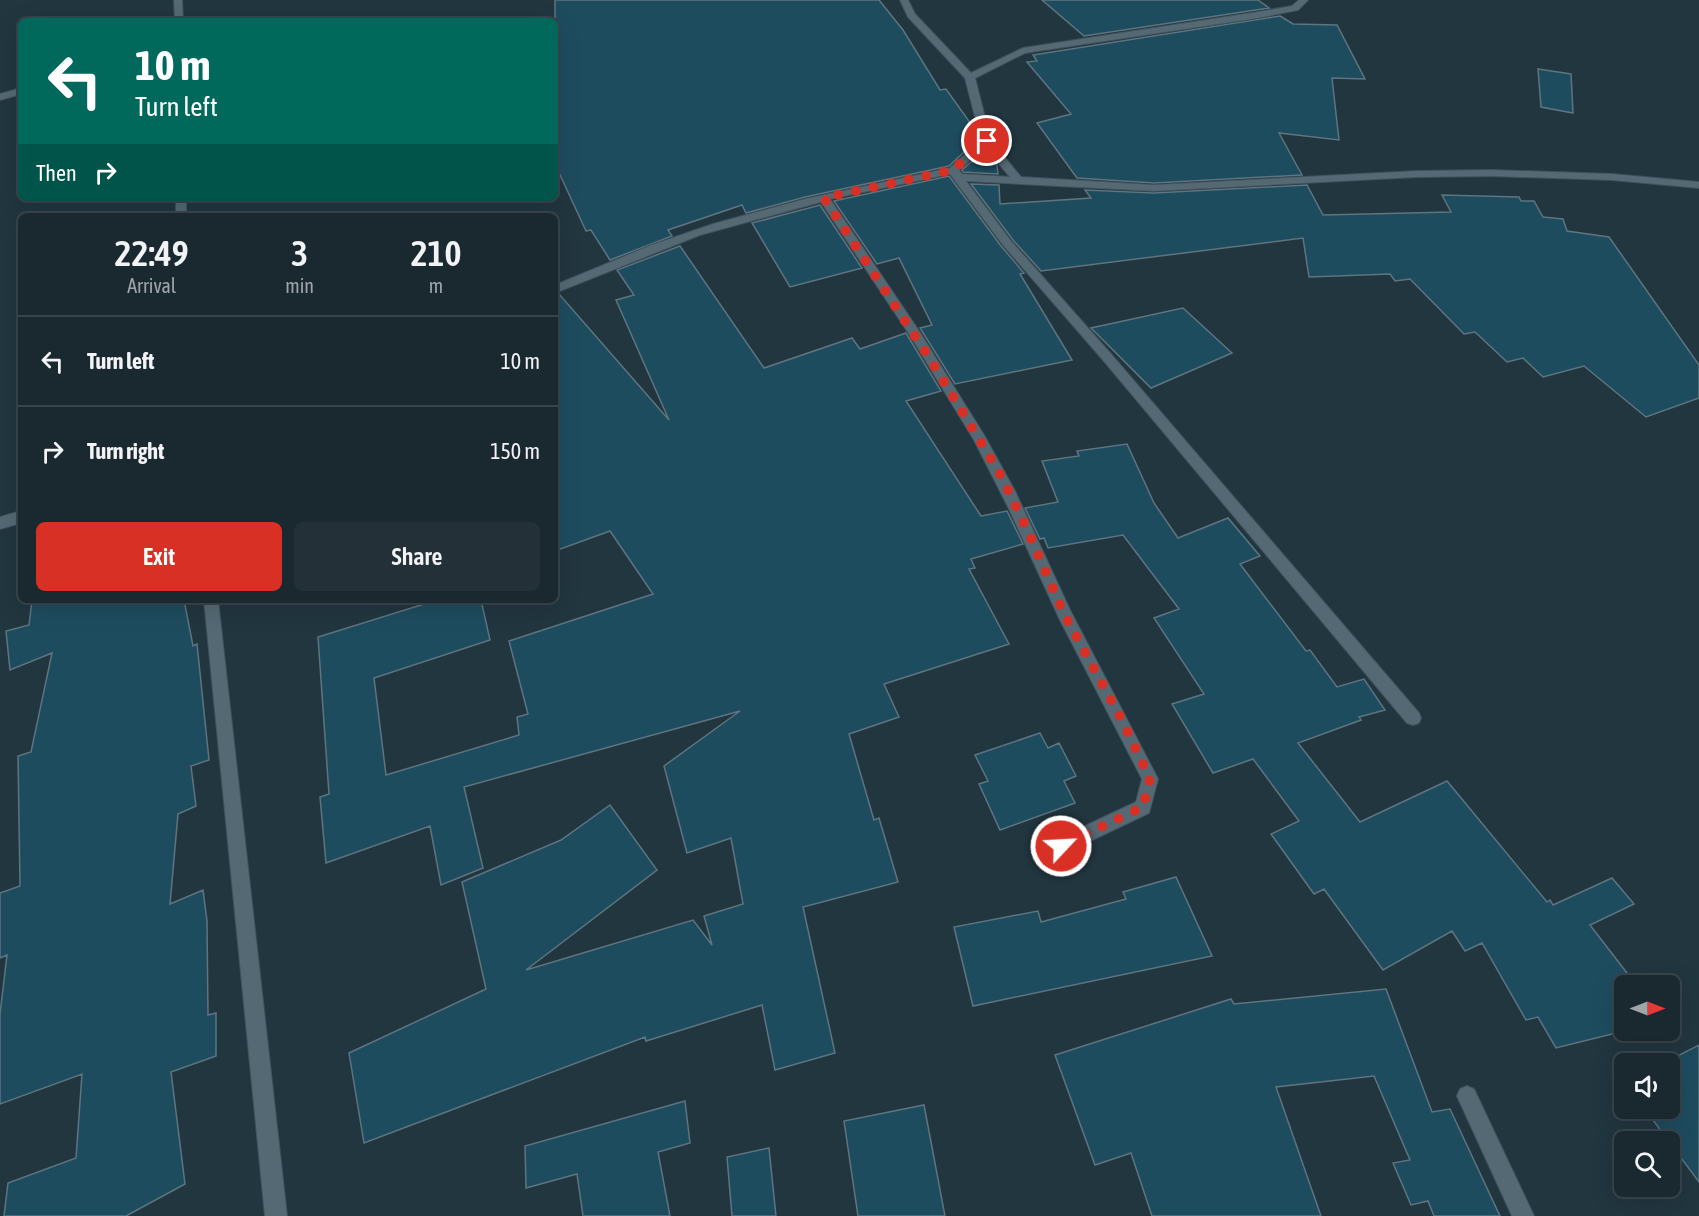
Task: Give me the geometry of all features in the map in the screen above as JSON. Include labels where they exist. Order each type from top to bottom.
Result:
[{"type":"street","points":[[178,0],[179,18]]},
{"type":"street","points":[[904,0],[911,15],[970,77],[987,141],[1017,179]]},
{"type":"street","points":[[970,77],[1023,51],[1296,8],[1304,0]]},
{"type":"street","points":[[0,97],[18,92]]},
{"type":"street","points":[[558,288],[716,226],[824,198],[953,170],[987,141]]},
{"type":"street","points":[[953,170],[959,177],[1154,188],[1417,174],[1491,173],[1612,177],[1699,185]]},
{"type":"street","points":[[953,170],[1007,243],[1107,357],[1413,718]]},
{"type":"street","points":[[824,198],[930,359],[999,472],[1064,614],[1122,720],[1150,779],[1143,807],[1061,846]]},
{"type":"street","points":[[0,523],[18,518]]},
{"type":"street","points":[[211,603],[276,1216]]},
{"type":"street","points":[[1467,1096],[1523,1216]]},
{"type":"building","points":[[555,0],[879,0],[903,30],[940,90],[946,89],[976,131],[978,139],[949,166],[805,197],[746,213],[742,205],[668,230],[672,236],[610,260],[591,230],[586,231],[558,170],[558,18],[555,18]]},
{"type":"building","points":[[1042,0],[1258,0],[1269,8],[1084,36]]},
{"type":"building","points":[[1280,16],[1293,24],[1337,25],[1365,79],[1332,78],[1339,140],[1279,133],[1302,175],[1154,183],[1077,178],[1037,123],[1071,114],[1027,62],[1037,61],[1033,55]]},
{"type":"building","points":[[1538,69],[1571,74],[1573,113],[1541,107]]},
{"type":"building","points":[[985,150],[997,165],[998,174],[963,172],[962,170]]},
{"type":"building","points":[[949,176],[1024,273],[1020,274],[1072,360],[955,384],[920,328],[932,325],[899,258],[877,264],[834,201]]},
{"type":"building","points":[[971,184],[999,185],[1000,204],[1091,198],[1085,190],[1154,193],[1307,185],[1323,215],[1451,212],[1442,195],[1519,197],[1521,201],[1534,201],[1543,217],[1563,219],[1567,231],[1609,237],[1699,365],[1699,398],[1646,417],[1584,366],[1543,377],[1523,358],[1507,362],[1475,332],[1464,334],[1410,279],[1395,281],[1390,274],[1309,277],[1303,238],[1041,271],[1013,240]]},
{"type":"building","points":[[820,205],[862,268],[790,287],[752,223]]},
{"type":"building","points":[[680,246],[764,368],[852,338],[860,349],[906,333],[941,391],[906,401],[981,516],[1007,511],[1023,544],[971,559],[975,568],[969,569],[1009,644],[884,684],[899,717],[849,734],[874,820],[879,818],[898,882],[803,907],[835,1053],[775,1070],[762,1005],[646,1041],[645,1037],[364,1143],[349,1053],[486,989],[462,882],[561,840],[610,805],[657,870],[526,970],[693,920],[712,945],[704,916],[743,904],[731,838],[687,853],[664,766],[740,711],[464,787],[483,868],[441,885],[430,826],[326,863],[320,797],[329,794],[318,637],[427,603],[482,603],[490,640],[374,678],[386,775],[519,735],[517,717],[528,714],[509,641],[653,594],[610,531],[558,550],[558,294],[669,420],[616,300],[634,295],[617,270]]},
{"type":"building","points":[[1183,308],[1232,353],[1151,388],[1091,328]]},
{"type":"building","points":[[1127,444],[1154,503],[1178,538],[1228,518],[1260,556],[1240,564],[1306,651],[1310,650],[1337,687],[1364,679],[1385,710],[1359,717],[1361,720],[1298,743],[1360,822],[1447,781],[1547,902],[1550,900],[1553,905],[1612,878],[1634,904],[1590,925],[1629,975],[1614,975],[1614,1034],[1556,1048],[1538,1017],[1526,1020],[1482,943],[1465,951],[1452,931],[1383,970],[1324,889],[1314,894],[1271,834],[1299,821],[1253,759],[1213,773],[1172,704],[1204,694],[1154,618],[1179,609],[1123,535],[1048,548],[1044,538],[1040,539],[1025,508],[1058,502],[1042,461],[1079,456],[1077,451]]},
{"type":"building","points":[[32,603],[185,603],[193,646],[197,644],[209,760],[191,766],[196,806],[178,814],[170,904],[203,890],[207,921],[208,1015],[216,1013],[216,1056],[171,1072],[185,1184],[126,1216],[4,1216],[8,1183],[76,1158],[82,1074],[0,1104],[0,1014],[7,955],[0,958],[0,893],[20,886],[18,756],[31,752],[52,653],[10,670],[6,631],[29,625]]},
{"type":"building","points":[[1040,733],[1048,748],[1059,743],[1076,776],[1064,781],[1075,803],[1000,830],[979,784],[988,781],[975,755]]},
{"type":"building","points":[[1176,877],[1212,956],[973,1006],[954,927],[1038,911],[1041,922],[1126,899],[1123,892]]},
{"type":"building","points":[[1386,989],[1432,1112],[1450,1109],[1500,1216],[1434,1216],[1428,1201],[1411,1205],[1393,1163],[1410,1160],[1374,1076],[1276,1087],[1321,1216],[1152,1216],[1131,1153],[1095,1165],[1055,1055],[1231,999],[1234,1004]]},
{"type":"building","points":[[1699,1045],[1699,1182],[1680,1156],[1680,1131],[1661,1131],[1652,1119],[1680,1119],[1680,1055]]},
{"type":"building","points":[[685,1101],[690,1143],[658,1152],[670,1216],[583,1216],[577,1174],[526,1188],[525,1146]]},
{"type":"building","points":[[924,1105],[945,1216],[858,1216],[844,1121]]},
{"type":"building","points":[[769,1148],[776,1216],[732,1216],[727,1157]]},
{"type":"route","points":[[987,141],[953,170],[824,198],[930,359],[999,472],[1064,614],[1122,720],[1150,779],[1143,807],[1061,846]]}]
